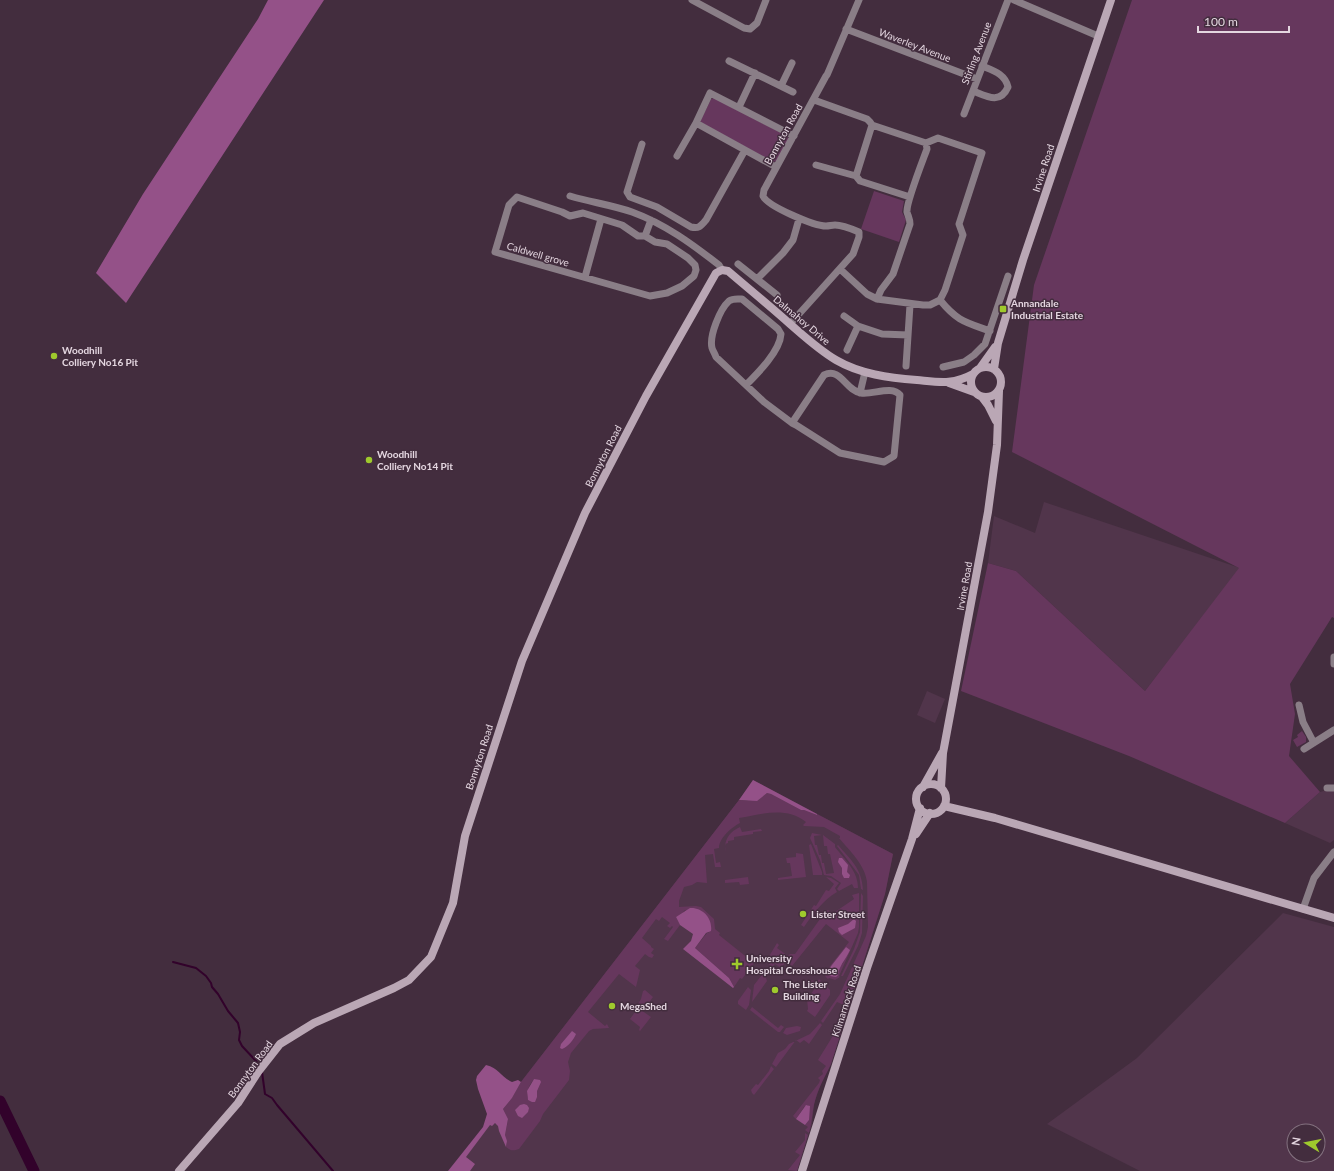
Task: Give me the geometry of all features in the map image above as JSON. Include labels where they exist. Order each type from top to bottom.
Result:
[{"type":"main road","name":"Irvine Road","points":[[998,342],[1026,252],[1111,0]]},
{"type":"main road","name":"Dalmahoy Drive","points":[[722,270],[728,271],[815,346],[831,357],[874,375],[907,380],[948,382]]},
{"type":"main road","name":"Bonnyton Road","points":[[178,1171],[238,1103],[260,1068],[280,1044],[314,1023],[394,988],[408,980],[431,957],[453,903],[465,836],[522,661],[585,513],[646,396],[716,273],[722,270]]},
{"type":"main road","points":[[948,382],[963,380],[973,374],[980,368],[998,342]]},
{"type":"main road","points":[[994,369],[998,342]]},
{"type":"main road","points":[[980,368],[990,367],[994,369],[1000,377],[1001,386],[999,390],[991,397],[982,397]]},
{"type":"main road","points":[[973,374],[970,383],[974,392]]},
{"type":"main road","points":[[948,382],[974,392],[982,397],[997,421]]},
{"type":"main road","name":"Irvine Road","points":[[941,788],[943,753],[988,512],[997,444],[999,390]]},
{"type":"main road","name":"Irvine Road","points":[[923,787],[943,753]]},
{"type":"main road","points":[[932,784],[941,788],[946,797],[944,806],[938,812],[930,813],[920,808],[917,794],[923,787],[932,784]]},
{"type":"main road","points":[[944,806],[995,818],[1334,918]]},
{"type":"main road","name":"Kilmarnock Road","points":[[802,1171],[867,968],[912,839],[920,808]]},
{"type":"main road","name":"Kilmarnock Road","points":[[912,839],[930,813]]},
{"type":"street","points":[[692,0],[744,28],[750,29],[757,23],[766,0]]},
{"type":"street","name":"Bonnyton Road","points":[[799,219],[767,201],[763,196],[764,190],[827,76],[859,0]]},
{"type":"street","name":"Stirling Avenue","points":[[964,114],[1008,0]]},
{"type":"street","points":[[1014,0],[1098,36]]},
{"type":"street","name":"Waverley Avenue","points":[[846,29],[977,79]]},
{"type":"street","points":[[729,61],[793,92]]},
{"type":"street","points":[[781,86],[792,63]]},
{"type":"street","points":[[973,91],[989,97],[997,98],[1003,96],[1008,87],[1005,78],[1000,74],[982,66]]},
{"type":"street","points":[[739,107],[755,74]]},
{"type":"street","points":[[677,156],[696,123],[710,93],[794,136]]},
{"type":"street","points":[[814,100],[867,119],[872,125],[926,143],[938,138],[982,153],[959,224],[963,235],[945,290],[940,300],[930,305],[910,305],[877,299],[867,294],[840,269]]},
{"type":"street","points":[[696,123],[776,167]]},
{"type":"street","points":[[856,176],[872,125]]},
{"type":"street","points":[[877,299],[880,290],[893,274],[910,224],[910,218],[907,211],[910,197],[927,149],[926,143]]},
{"type":"street","points":[[642,144],[627,192],[630,197],[657,207],[695,228],[699,228],[706,220],[745,150]]},
{"type":"street","points":[[816,165],[856,176],[860,181],[910,197]]},
{"type":"street","points":[[824,177],[827,168]]},
{"type":"street","points":[[570,196],[631,212],[651,220],[691,243],[719,264],[722,270]]},
{"type":"street","name":"Caldwell grove","points":[[517,197],[570,216],[583,213],[601,218],[622,225],[638,236],[645,236],[655,242],[667,244],[688,258],[694,265],[696,270],[694,276],[682,286],[667,293],[650,296],[496,252],[509,205],[517,197]]},
{"type":"street","points":[[585,277],[601,218]]},
{"type":"street","points":[[758,279],[783,253],[792,240],[799,219],[825,226],[835,225],[858,232],[859,237],[853,254],[790,324]]},
{"type":"street","points":[[645,236],[651,220]]},
{"type":"street","points":[[738,264],[777,295]]},
{"type":"street","points":[[943,367],[964,362],[974,356],[985,344],[1008,276]]},
{"type":"street","points":[[746,385],[760,371],[772,355],[781,339],[781,334],[778,329],[742,299],[733,299],[729,301],[721,312],[716,323],[712,348],[716,357],[764,402],[792,422],[840,453],[884,462],[894,456],[900,395],[893,390],[872,394],[860,393],[854,390],[838,375],[828,373],[824,375],[792,422]]},
{"type":"street","points":[[940,300],[950,312],[962,321],[990,331]]},
{"type":"street","points":[[906,366],[910,305]]},
{"type":"street","points":[[844,316],[858,326],[882,334],[908,335]]},
{"type":"street","points":[[847,350],[858,326]]},
{"type":"street","points":[[860,393],[864,372]]},
{"type":"street","points":[[1334,658],[1334,664]]},
{"type":"street","points":[[1299,705],[1303,722],[1314,743]]},
{"type":"street","points":[[1304,749],[1334,730]]},
{"type":"street","points":[[1303,909],[1314,878],[1334,852]]},
{"type":"shaded area","points":[[268,0],[324,0],[126,303],[96,273],[143,194],[258,19]]},
{"type":"shaded area","points":[[1132,0],[1334,0],[1334,618],[1332,617],[1290,684],[1295,714],[1289,756],[1320,792],[1285,823],[1129,756],[961,691],[988,563],[1016,571],[1145,691],[1239,568],[1012,452],[1034,285]]},
{"type":"shaded area","points":[[714,98],[787,136],[789,141],[776,161],[773,162],[700,122],[711,99]]},
{"type":"shaded area","points":[[874,191],[904,201],[902,212],[906,220],[899,242],[861,229]]},
{"type":"shaded area","points":[[1044,502],[1240,568],[1145,691],[1016,571],[988,563],[994,516],[1035,533]]},
{"type":"shaded area","points":[[927,691],[945,699],[935,723],[917,715]]},
{"type":"shaded area","points":[[1302,731],[1306,737],[1306,742],[1297,747],[1293,740],[1298,737],[1297,735]]},
{"type":"shaded area","name":"University Hospital Crosshouse","points":[[753,780],[893,854],[885,894],[831,1064],[821,1083],[814,1104],[812,1124],[797,1171],[452,1171],[739,800]]},
{"type":"shaded area","points":[[753,780],[817,815],[801,810],[767,793],[757,801],[739,800]]},
{"type":"shaded area","points":[[1327,790],[1334,791],[1334,840],[1330,843],[1285,823],[1320,792]]},
{"type":"shaded area","points":[[767,793],[801,810],[817,814],[893,854],[885,894],[831,1064],[815,1099],[809,1133],[805,1130],[808,1127],[805,1125],[809,1120],[808,1105],[804,1107],[796,1119],[793,1116],[819,1083],[820,1080],[818,1078],[823,1074],[822,1071],[826,1066],[818,1060],[839,1026],[836,1023],[841,1018],[840,1015],[846,1006],[837,1002],[823,1023],[821,1021],[840,994],[866,936],[868,927],[867,882],[866,876],[860,864],[839,838],[840,836],[824,827],[804,826],[803,825],[806,822],[790,814],[774,812],[739,818],[740,823],[733,827],[721,840],[719,848],[714,849],[716,863],[720,862],[721,867],[715,867],[713,854],[705,855],[707,883],[697,882],[684,887],[679,901],[679,907],[701,907],[714,919],[715,929],[720,933],[719,935],[754,963],[742,979],[740,978],[734,987],[729,978],[695,948],[707,933],[709,933],[685,910],[681,915],[676,917],[680,925],[668,941],[664,939],[673,927],[672,926],[670,928],[667,926],[670,923],[662,917],[659,921],[656,919],[642,938],[654,949],[651,953],[654,955],[652,958],[645,954],[635,966],[640,970],[636,987],[619,974],[588,1012],[605,1026],[607,1024],[609,1028],[593,1029],[589,1031],[571,1053],[568,1062],[570,1071],[569,1080],[543,1114],[540,1121],[519,1149],[512,1150],[506,1147],[507,1144],[505,1135],[508,1120],[503,1109],[512,1098],[521,1082],[739,800],[754,800]],"holes":[[[534,1079],[537,1091],[529,1101],[527,1095],[528,1090]]]},
{"type":"shaded area","points":[[740,827],[742,832],[761,829],[762,831],[734,837],[734,840],[728,841],[728,843],[725,844],[730,834]]},
{"type":"shaded area","points":[[812,833],[822,835],[814,836],[815,845],[817,845],[819,855],[821,855],[826,874],[834,873],[830,854],[828,854],[827,846],[824,846],[823,835],[835,844],[835,847],[850,866],[856,876],[858,888],[854,888],[852,884],[839,891],[837,889],[841,883],[831,876],[824,875],[820,860],[810,838]]},
{"type":"shaded area","points":[[811,844],[822,875],[813,875],[809,845]]},
{"type":"shaded area","points":[[838,845],[858,870],[863,890],[861,889],[859,875],[837,846]]},
{"type":"shaded area","points":[[796,853],[803,854],[806,877],[778,880],[778,878],[792,876],[790,863],[787,863],[786,858],[796,857]]},
{"type":"shaded area","points":[[839,858],[842,858],[848,865],[847,872],[850,875],[849,878],[844,878],[842,874],[842,868],[838,862]]},
{"type":"shaded area","points":[[748,877],[749,884],[740,885],[739,882],[725,883],[725,880]]},
{"type":"shaded area","points":[[826,877],[839,883],[835,888],[837,892],[823,903],[804,927],[801,925],[814,905],[816,906],[826,890],[829,891],[834,884]]},
{"type":"shaded area","points":[[859,893],[859,927],[858,933],[839,976],[840,977],[835,980],[828,979],[825,976],[827,970],[849,942],[826,924],[792,966],[786,961],[781,968],[775,964],[772,967],[769,965],[770,963],[768,962],[768,958],[777,943],[779,945],[777,948],[788,956],[790,954],[795,954],[828,910],[832,914],[854,899],[852,895]],"holes":[[[846,947],[843,963],[839,967],[838,975],[827,974],[828,970]]]},
{"type":"shaded area","points":[[861,893],[863,896],[862,933],[858,946],[843,976],[841,976],[854,949],[860,932]]},
{"type":"shaded area","points":[[690,908],[699,909],[706,914],[711,926],[711,931],[706,933],[695,948],[729,978],[734,987],[733,988],[683,949],[691,941],[693,934],[680,925],[676,917]]},
{"type":"shaded area","points":[[1283,913],[1334,927],[1334,1171],[1140,1171],[1047,1124],[1137,1058]]},
{"type":"shaded area","points":[[854,919],[856,921],[855,928],[842,935],[838,928],[848,924]]},
{"type":"shaded area","points":[[846,947],[850,950],[838,975],[836,977],[830,976],[827,974],[828,970]]},
{"type":"shaded area","points":[[765,971],[768,974],[766,978],[767,981],[752,1002],[754,985]]},
{"type":"shaded area","points":[[819,979],[830,990],[830,995],[815,1017],[807,1011],[807,999],[816,987],[811,982],[812,980],[816,984]]},
{"type":"shaded area","points":[[748,987],[751,990],[749,1005],[746,1010],[738,1004],[738,1001]]},
{"type":"shaded area","points":[[645,990],[653,997],[645,1008],[642,1008],[638,1004],[643,991]]},
{"type":"shaded area","points":[[752,1007],[778,1028],[781,1025],[784,1027],[780,1032],[778,1032],[750,1010]]},
{"type":"shaded area","points":[[638,1008],[651,1017],[640,1031],[640,1027],[630,1019]]},
{"type":"shaded area","points":[[820,1023],[822,1025],[809,1044],[804,1040],[800,1043],[797,1040],[810,1034]]},
{"type":"shaded area","points":[[797,1026],[801,1027],[800,1031],[787,1035],[783,1033],[786,1028]]},
{"type":"shaded area","points":[[572,1031],[576,1034],[569,1045],[562,1049],[560,1048],[561,1044]]},
{"type":"shaded area","points":[[795,1041],[776,1067],[772,1064],[778,1053]]},
{"type":"shaded area","points":[[486,1065],[494,1068],[512,1082],[518,1080],[521,1082],[512,1098],[503,1109],[508,1119],[505,1135],[507,1141],[506,1147],[498,1126],[495,1123],[492,1126],[490,1125],[466,1157],[475,1164],[470,1171],[448,1171],[483,1127],[487,1114],[476,1080],[477,1076]]},
{"type":"shaded area","points":[[771,1066],[774,1069],[754,1095],[751,1090],[756,1084],[758,1085]]},
{"type":"shaded area","points":[[534,1079],[540,1080],[541,1082],[537,1091],[535,1102],[532,1102],[528,1100],[527,1091]]},
{"type":"shaded area","points":[[524,1104],[529,1108],[528,1112],[522,1118],[518,1116],[515,1110],[520,1105]]},
{"type":"shaded area","points":[[806,1105],[810,1106],[809,1120],[805,1125],[796,1119]]},
{"type":"shaded area","points":[[805,1133],[808,1135],[797,1171],[788,1170],[800,1155],[795,1152],[805,1140]]},
{"type":"waterway","points":[[173,962],[196,968],[206,976],[228,1011],[238,1023],[240,1032],[239,1040],[242,1046],[256,1061],[259,1067]]},
{"type":"waterway","points":[[262,1072],[265,1094],[272,1098],[333,1171]]},
{"type":"waterway","points":[[0,1101],[34,1171]]},
{"type":"place","name":"Annandale Industrial Estate","points":[[1003,309]]},
{"type":"place","name":"Woodhill Colliery No16 Pit","points":[[54,356]]},
{"type":"place","name":"Woodhill Colliery No14 Pit","points":[[369,460]]},
{"type":"place","name":"Lister Street","points":[[803,914]]},
{"type":"place","name":"University Hospital Crosshouse","points":[[737,964]]},
{"type":"place","name":"The Lister Building","points":[[775,990]]},
{"type":"place","name":"MegaShed","points":[[612,1006]]}]
